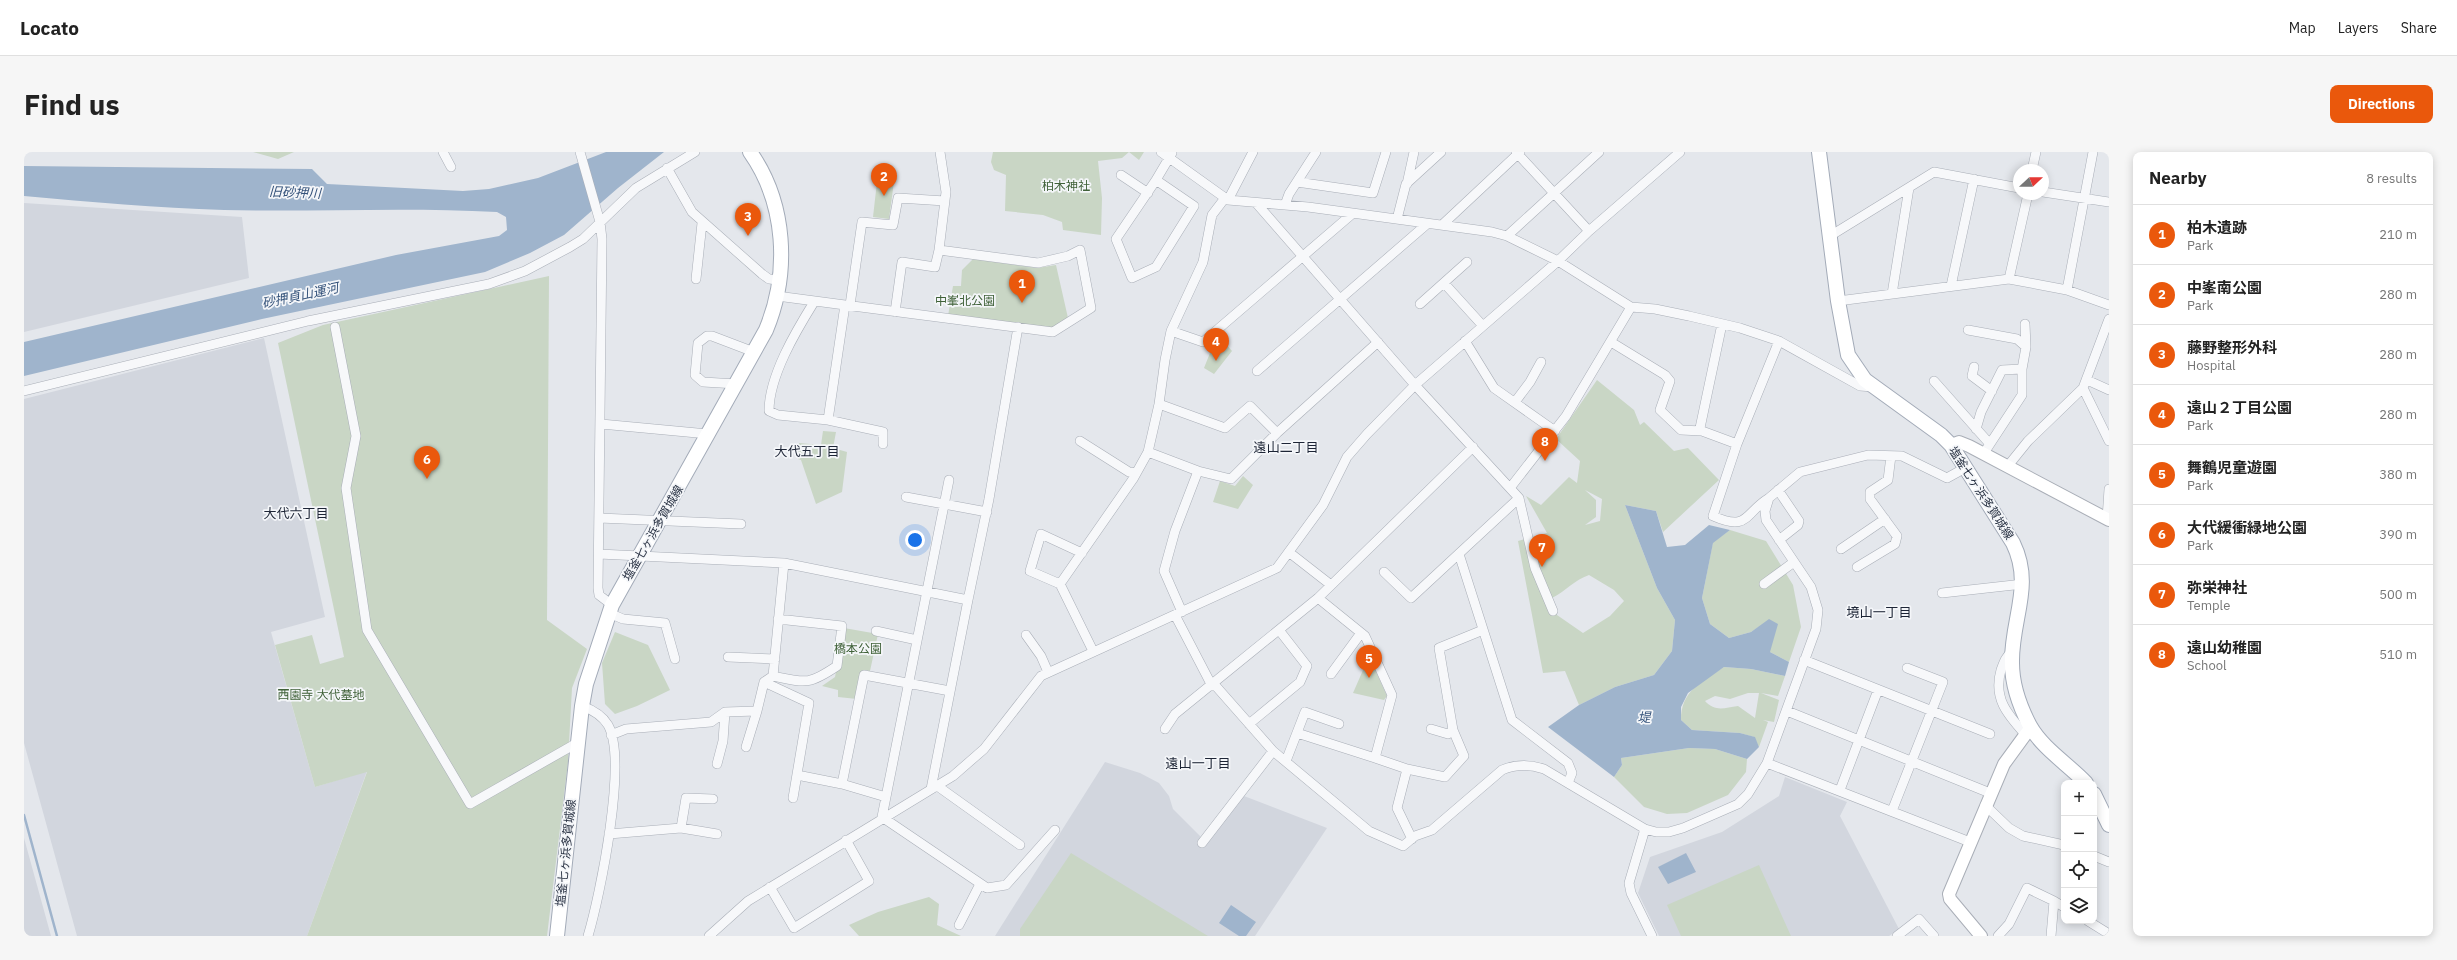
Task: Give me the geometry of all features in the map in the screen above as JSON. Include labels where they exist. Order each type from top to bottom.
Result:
[{"type":"main road","name":"塩釜七ヶ浜多賀城線","points":[[557,936],[582,706],[586,684],[611,609],[754,352],[768,324],[777,296],[780,237],[777,213],[769,185],[750,152]]},
{"type":"main road","name":"塩釜七ヶ浜多賀城線","points":[[1819,152],[1838,301],[1848,356],[1856,370],[1873,387],[1941,435],[1951,446],[1967,468],[2017,550],[2022,565],[2023,584],[2012,652],[2013,676],[2018,698],[2028,730],[2083,780]]},
{"type":"main road","points":[[2097,800],[2109,825]]},
{"type":"street","points":[[443,152],[451,167]]},
{"type":"street","points":[[580,152],[600,222],[602,239],[601,424],[598,554],[599,595],[611,609],[623,619],[665,623],[675,659]]},
{"type":"street","points":[[24,391],[308,321],[489,284],[525,271],[570,248],[583,239],[636,188],[695,152]]},
{"type":"street","points":[[895,312],[902,262],[935,267],[939,250],[946,192],[940,152]]},
{"type":"street","points":[[1060,584],[1136,473],[1148,452],[1159,404],[1165,360],[1171,332],[1203,262],[1212,215],[1226,199],[1253,152]]},
{"type":"street","points":[[1285,205],[1289,194],[1316,152]]},
{"type":"street","points":[[1297,182],[1374,193],[1386,152]]},
{"type":"street","points":[[1397,219],[1414,152]]},
{"type":"street","points":[[1406,184],[1441,152]]},
{"type":"street","points":[[1507,236],[1599,152]]},
{"type":"street","points":[[2033,164],[2036,152]]},
{"type":"street","points":[[2067,290],[2093,152]]},
{"type":"street","points":[[1442,225],[1518,153],[1589,231]]},
{"type":"street","points":[[1156,180],[1194,206],[1156,267],[1132,278],[1116,239],[1156,180],[1168,154],[1226,199],[1257,204],[1285,205],[1397,219],[1507,236],[1558,261],[1631,307],[1656,309],[1722,324],[1779,341],[1860,386],[1873,387]]},
{"type":"street","points":[[709,936],[748,901],[882,817],[953,776],[984,749],[1041,676],[1093,651],[1270,573],[1290,553],[1323,506],[1347,457],[1415,385],[1558,261],[1674,154]]},
{"type":"street","points":[[667,168],[692,212],[702,223],[762,274],[769,279],[779,280]]},
{"type":"street","points":[[1830,236],[1934,172],[2013,187]]},
{"type":"street","points":[[1121,175],[1148,193]]},
{"type":"street","points":[[1951,286],[1974,179]]},
{"type":"street","points":[[1892,294],[1909,188]]},
{"type":"street","points":[[2049,193],[2109,202]]},
{"type":"street","points":[[828,420],[862,222],[892,225],[898,198],[945,201]]},
{"type":"street","points":[[2009,279],[2027,200]]},
{"type":"street","points":[[1257,204],[1415,385],[1519,498],[1535,568],[1553,611]]},
{"type":"street","points":[[1171,332],[1203,342],[1352,214]]},
{"type":"street","points":[[696,279],[702,223]]},
{"type":"street","points":[[1257,371],[1341,300],[1427,224]]},
{"type":"street","points":[[777,296],[1053,332],[1091,308],[1080,250],[1068,256],[1038,263],[939,250]]},
{"type":"street","points":[[1420,304],[1467,262]]},
{"type":"street","points":[[1838,301],[2009,279],[2067,290],[2109,305]]},
{"type":"street","points":[[1444,283],[1483,326]]},
{"type":"street","points":[[814,302],[799,326],[777,374],[769,397],[770,410],[778,415],[828,420],[883,432],[882,444]]},
{"type":"street","points":[[1510,488],[1566,416],[1631,307]]},
{"type":"street","points":[[2007,467],[2028,442],[2085,384],[2109,319]]},
{"type":"street","points":[[1702,431],[1700,428],[1722,324]]},
{"type":"street","points":[[1986,448],[2022,395],[2022,369],[2026,347],[2025,324]]},
{"type":"street","points":[[335,327],[356,436],[346,488],[367,630],[470,804],[578,743]]},
{"type":"street","points":[[934,787],[950,691],[987,512],[1018,327]]},
{"type":"street","points":[[1968,330],[2017,338],[2026,347]]},
{"type":"street","points":[[737,384],[703,382],[695,375],[698,343],[707,336],[712,336],[754,352]]},
{"type":"street","points":[[1465,341],[1494,388],[1554,431]]},
{"type":"street","points":[[1779,341],[1737,444],[1713,516],[1728,523],[1747,519],[1761,502],[1769,498],[1800,472],[1868,455],[1902,456],[1947,478],[1967,468]]},
{"type":"street","points":[[1148,452],[1198,471],[1232,479],[1277,432],[1378,342]]},
{"type":"street","points":[[1611,342],[1665,375],[1670,381],[1660,410],[1681,430],[1702,431],[1737,444]]},
{"type":"street","points":[[1514,402],[1530,382],[1541,362]]},
{"type":"street","points":[[1974,367],[1972,376],[1992,391]]},
{"type":"street","points":[[1976,429],[2002,370],[2022,369]]},
{"type":"street","points":[[1934,381],[1976,429],[1986,448],[2007,467],[2108,520],[2109,489]]},
{"type":"street","points":[[2085,384],[2109,390]]},
{"type":"street","points":[[2085,384],[2109,441]]},
{"type":"street","points":[[1159,404],[1225,428],[1250,406],[1277,432]]},
{"type":"street","points":[[601,424],[708,434]]},
{"type":"street","points":[[1080,441],[1129,472],[1136,473]]},
{"type":"street","points":[[1951,446],[1959,442],[1986,448]]},
{"type":"street","points":[[1166,729],[1175,714],[1213,685],[1318,598],[1473,447]]},
{"type":"street","points":[[1857,567],[1895,544],[1897,536],[1870,499],[1870,492],[1888,480],[1891,456]]},
{"type":"street","points":[[1198,471],[1175,531],[1164,571],[1178,614],[1213,685],[1273,751],[1369,831],[1403,846],[1412,839],[1432,830],[1502,770],[1513,765],[1534,766],[1568,783],[1646,829],[1670,832],[1738,804],[1748,794],[1767,763],[1816,630],[1818,610],[1811,588],[1766,520],[1765,511],[1769,498]]},
{"type":"street","points":[[882,817],[949,480]]},
{"type":"street","points":[[1778,490],[1799,521],[1798,525],[1779,540]]},
{"type":"street","points":[[906,497],[987,512]]},
{"type":"street","points":[[1384,572],[1412,598],[1519,498]]},
{"type":"street","points":[[599,518],[741,524]]},
{"type":"street","points":[[1841,548],[1885,520]]},
{"type":"street","points":[[1082,553],[1041,534],[1030,571],[1060,584],[1093,651]]},
{"type":"street","points":[[1290,553],[1331,585]]},
{"type":"street","points":[[598,554],[784,563],[926,593],[968,600]]},
{"type":"street","points":[[1459,554],[1512,720],[1568,763],[1572,773],[1568,783]]},
{"type":"street","points":[[1764,584],[1794,562]]},
{"type":"street","points":[[773,676],[784,563]]},
{"type":"street","points":[[1942,593],[2023,584]]},
{"type":"street","points":[[1318,598],[1365,636],[1392,695],[1375,758]]},
{"type":"street","points":[[746,747],[764,682],[773,676],[804,681],[816,680],[837,666],[842,626],[778,619]]},
{"type":"street","points":[[1249,724],[1300,682],[1307,666],[1279,630]]},
{"type":"street","points":[[1297,733],[1407,769],[1445,777],[1464,756],[1453,730],[1439,648],[1483,630]]},
{"type":"street","points":[[876,631],[916,640]]},
{"type":"street","points":[[1331,674],[1361,633]]},
{"type":"street","points":[[1026,635],[1041,656],[1048,672]]},
{"type":"street","points":[[1981,936],[1949,896],[1990,793],[2010,753],[2028,730],[2008,715],[1998,693],[1999,678],[2004,661],[2012,652]]},
{"type":"street","points":[[728,657],[775,659]]},
{"type":"street","points":[[1804,660],[1990,734]]},
{"type":"street","points":[[1892,810],[1943,682],[1907,668]]},
{"type":"street","points":[[842,784],[864,675],[950,691]]},
{"type":"street","points":[[764,682],[809,704],[793,798]]},
{"type":"street","points":[[1840,790],[1878,690]]},
{"type":"street","points":[[2000,700],[2018,698]]},
{"type":"street","points":[[582,706],[598,712],[608,726],[614,751],[613,789],[604,874],[588,936]]},
{"type":"street","points":[[611,735],[626,729],[712,722],[725,712],[757,711]]},
{"type":"street","points":[[1787,711],[1990,793]]},
{"type":"street","points":[[717,764],[723,741],[725,712]]},
{"type":"street","points":[[1286,761],[1305,712],[1339,724]]},
{"type":"street","points":[[1431,729],[1448,734],[1453,730]]},
{"type":"street","points":[[1202,843],[1273,751]]},
{"type":"street","points":[[1767,763],[1892,810],[1970,842]]},
{"type":"street","points":[[1407,769],[1397,808],[1412,839]]},
{"type":"street","points":[[797,775],[842,784],[886,797]]},
{"type":"street","points":[[934,787],[1020,845]]},
{"type":"street","points":[[681,828],[686,798],[714,799]]},
{"type":"street","points":[[1986,805],[2009,828],[2023,836],[2061,844]]},
{"type":"street","points":[[882,817],[986,888],[1006,885],[1055,830]]},
{"type":"street","points":[[609,834],[681,828],[717,834]]},
{"type":"street","points":[[1646,829],[1629,883],[1631,893],[1652,936]]},
{"type":"street","points":[[770,887],[794,928],[869,881],[846,840]]},
{"type":"street","points":[[2097,857],[2109,862]]},
{"type":"street","points":[[959,925],[980,884]]},
{"type":"street","points":[[1998,936],[2009,924],[2027,888],[2061,905]]},
{"type":"street","points":[[2051,936],[2054,901]]},
{"type":"street","points":[[1897,936],[1919,919],[1934,936]]},
{"type":"street","points":[[2093,924],[2109,934]]},
{"type":"street","points":[[2095,936],[2096,926]]},
{"type":"shaded area","points":[[24,203],[242,217],[249,278],[24,332]]},
{"type":"shaded area","points":[[264,338],[325,617],[271,632],[315,787],[367,771],[307,936],[77,936],[24,743],[24,399]]},
{"type":"shaded area","points":[[1105,762],[1140,773],[1159,783],[1169,796],[1173,809],[1207,843],[1244,796],[1327,828],[1255,936],[995,936]]},
{"type":"shaded area","points":[[1785,777],[1847,802],[1840,816],[1899,929],[1889,936],[1659,936],[1638,893],[1650,857],[1722,832],[1779,796]]},
{"type":"shaded area","points":[[24,838],[51,936],[24,936]]},
{"type":"green space","points":[[253,152],[294,152],[278,159]]},
{"type":"green space","name":"柏木神社","points":[[993,152],[1129,152],[1122,158],[1098,161],[1102,198],[1101,235],[1063,230],[1062,222],[1043,215],[1005,211],[1006,175],[994,170],[991,162]]},
{"type":"green space","points":[[1129,152],[1144,152],[1139,160]]},
{"type":"green space","points":[[878,173],[895,174],[889,219],[873,217]]},
{"type":"green space","name":"中峯北公園","points":[[973,259],[1037,268],[1056,265],[1068,318],[1051,328],[948,316],[953,286],[961,286],[962,270]]},
{"type":"green space","name":"西園寺 大代墓地","points":[[549,276],[547,620],[587,649],[572,688],[568,762],[547,936],[307,936],[367,772],[315,787],[275,645],[312,635],[320,664],[344,657],[278,343],[323,325]]},
{"type":"green space","points":[[1218,335],[1232,351],[1214,374],[1204,368],[1210,353],[1205,346]]},
{"type":"green space","points":[[1597,380],[1634,410],[1640,425],[1644,422],[1674,451],[1688,448],[1719,480],[1663,532],[1656,511],[1625,505],[1657,588],[1675,620],[1672,651],[1654,675],[1615,687],[1579,705],[1565,671],[1543,673],[1518,541],[1547,533],[1526,496],[1541,505],[1569,477],[1577,483],[1580,461],[1556,439]],"holes":[[[1585,490],[1602,499],[1600,521],[1585,525],[1596,517],[1596,500]],[[1589,575],[1614,590],[1624,601],[1610,616],[1583,633],[1557,615],[1552,598]]]},
{"type":"green space","points":[[823,431],[836,432],[833,448],[847,452],[842,492],[816,504],[801,460],[798,459],[799,443],[821,445]]},
{"type":"green space","points":[[1243,476],[1253,485],[1238,509],[1213,502],[1220,481],[1235,486]]},
{"type":"green space","points":[[1730,530],[1766,541],[1793,585],[1801,627],[1789,662],[1770,652],[1769,620],[1751,632],[1729,638],[1710,624],[1702,598],[1713,542]]},
{"type":"green space","name":"橋本公園","points":[[844,628],[878,634],[870,671],[864,670],[857,699],[838,697],[838,690],[822,686],[835,677]]},
{"type":"green space","points":[[615,632],[648,645],[670,690],[637,706],[615,714],[605,704],[602,663]]},
{"type":"green space","points":[[1367,661],[1372,663],[1387,696],[1384,700],[1353,693]]},
{"type":"green space","points":[[1724,667],[1751,669],[1785,676],[1778,696],[1761,693],[1779,700],[1774,722],[1763,720],[1768,722],[1759,747],[1754,737],[1740,733],[1692,730],[1681,720],[1684,702],[1689,694],[1700,683]],"holes":[[[1748,693],[1759,693],[1755,718],[1738,706],[1716,708],[1712,707],[1705,701],[1715,696],[1730,699]]]},
{"type":"green space","points":[[1689,748],[1715,749],[1747,759],[1746,772],[1728,795],[1687,813],[1667,814],[1644,807],[1614,777],[1622,765],[1621,758]]},
{"type":"green space","points":[[1071,853],[1208,936],[1020,936],[1020,929]]},
{"type":"green space","points":[[1759,865],[1791,936],[1681,936],[1667,905]]},
{"type":"green space","points":[[929,897],[939,904],[937,925],[961,936],[859,936],[849,925],[878,912]]},
{"type":"water","points":[[606,152],[664,152],[618,188],[564,235],[530,253],[485,272],[262,319],[24,376],[24,342],[396,255],[499,236],[507,230],[506,217],[497,212],[429,210],[224,210],[99,203],[24,196],[24,166],[312,169],[327,184],[463,191],[489,189],[538,178]]},
{"type":"water","name":"堤","points":[[1625,505],[1656,511],[1667,547],[1685,545],[1709,525],[1730,530],[1713,543],[1702,598],[1710,624],[1729,638],[1751,632],[1769,619],[1778,624],[1770,652],[1789,662],[1785,676],[1751,669],[1724,667],[1688,693],[1681,707],[1681,720],[1692,730],[1740,733],[1755,737],[1759,747],[1747,759],[1715,749],[1689,748],[1621,758],[1622,765],[1614,777],[1548,727],[1579,705],[1615,687],[1654,675],[1672,651],[1675,620],[1657,588]]},
{"type":"water","points":[[1686,853],[1696,872],[1668,884],[1658,867]]},
{"type":"water","points":[[1231,905],[1256,922],[1246,936],[1239,936],[1219,923]]},
{"type":"waterway","points":[[24,815],[57,936]]},
{"type":"place","name":"中峯南公園","points":[[884,196]]},
{"type":"place","name":"藤野整形外科","points":[[748,236]]},
{"type":"place","name":"柏木遺跡","points":[[1022,303]]},
{"type":"place","name":"遠山２丁目公園","points":[[1216,361]]},
{"type":"place","name":"遠山幼稚園","points":[[1545,461]]},
{"type":"place","name":"大代緩衝緑地公園","points":[[427,479]]},
{"type":"place","name":"弥栄神社","points":[[1542,567]]},
{"type":"place","name":"舞鶴児童遊園","points":[[1369,678]]},
{"type":"district","name":"遠山二丁目","points":[[1286,447]]},
{"type":"district","name":"大代五丁目","points":[[807,451]]},
{"type":"district","name":"大代六丁目","points":[[296,513]]},
{"type":"district","name":"境山一丁目","points":[[1879,612]]},
{"type":"district","name":"遠山一丁目","points":[[1198,763]]},
{"type":"water label","name":"旧砂押川","points":[[295,192]]},
{"type":"water label","name":"砂押貞山運河","points":[[300,295]]}]
